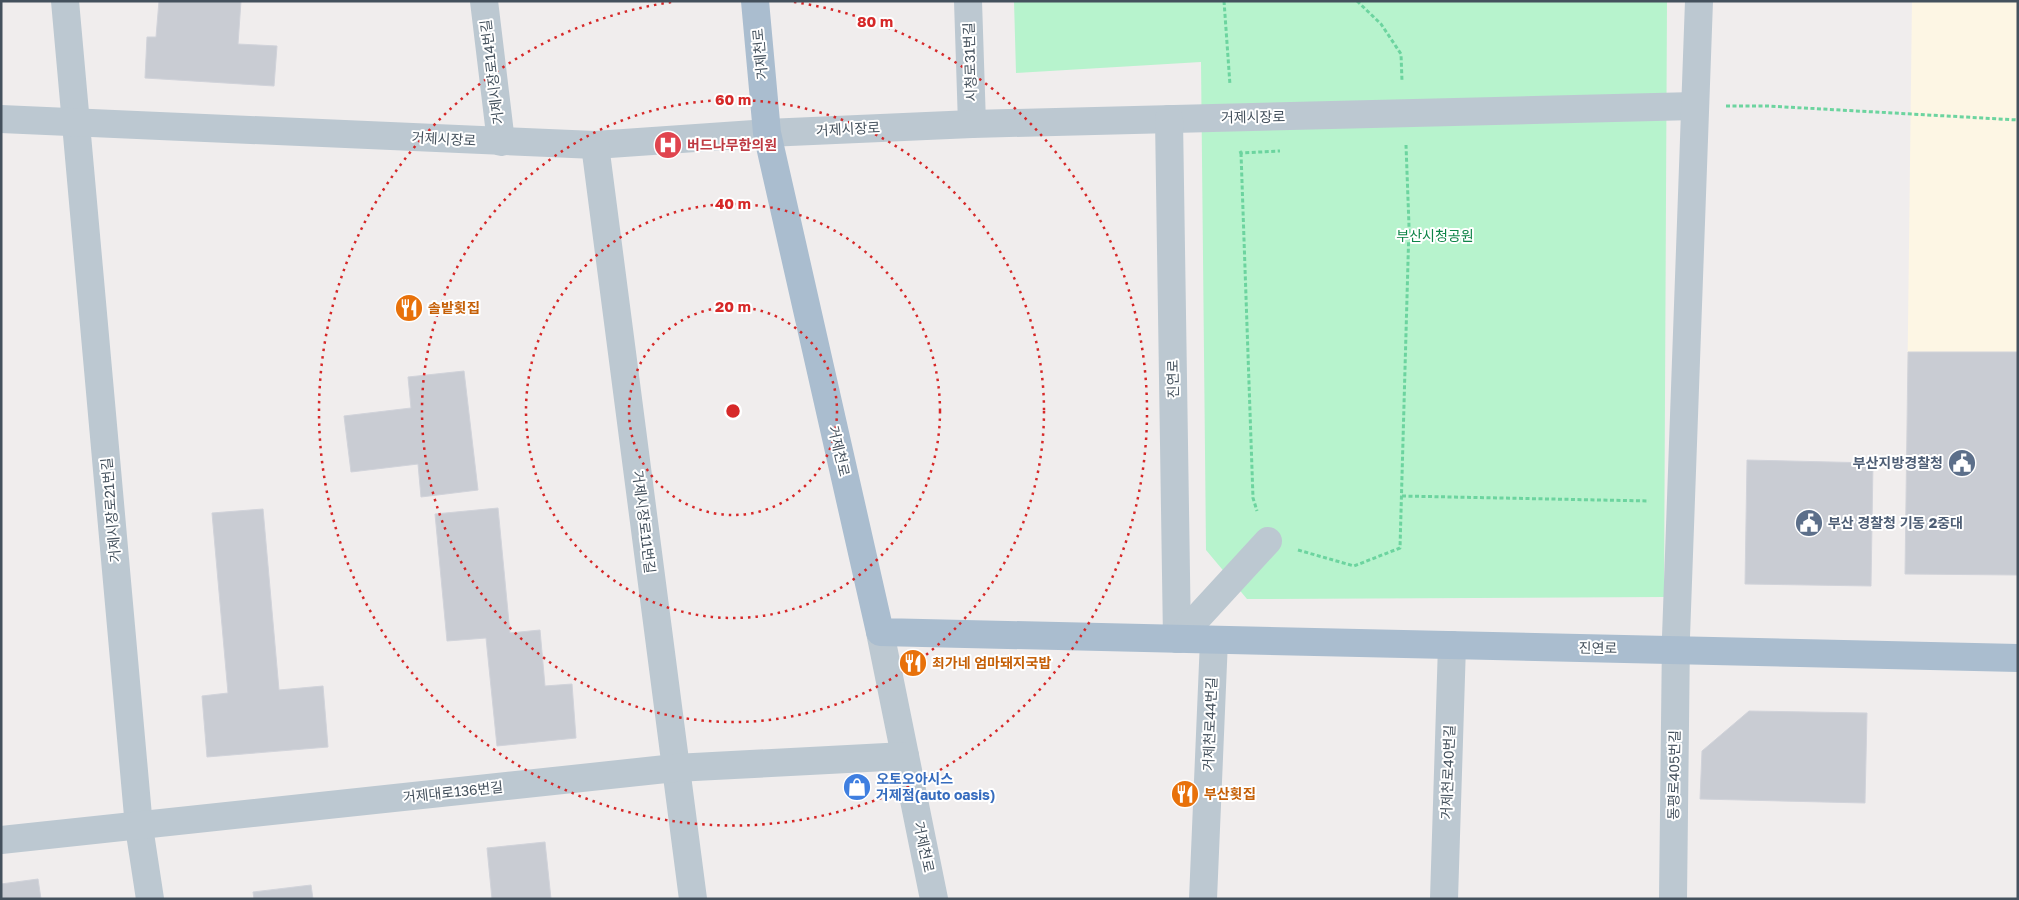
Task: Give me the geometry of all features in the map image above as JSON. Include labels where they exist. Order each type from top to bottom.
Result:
[{"type":"main road","name":"거제천로","points":[[755,1],[767,133],[880,632]]},
{"type":"main road","name":"진연로","points":[[880,632],[2018,658]]},
{"type":"street","name":"거제시장로21번길","points":[[65,1],[139,827],[150,899]]},
{"type":"street","name":"거제시장로14번길","points":[[484,1],[501,142]]},
{"type":"street","name":"시청로31번길","points":[[968,1],[972,124]]},
{"type":"street","name":"동평로405번길","points":[[1673,899],[1676,650],[1699,1]]},
{"type":"street","name":"거제시장로","points":[[1,119],[501,142],[596,144],[767,133],[972,124],[1695,106]]},
{"type":"street","name":"진연로","points":[[1169,119],[1178,639]]},
{"type":"street","name":"거제시장로11번길","points":[[596,144],[693,899]]},
{"type":"street","points":[[1178,639],[1268,541]]},
{"type":"street","name":"거제천로","points":[[880,632],[934,899]]},
{"type":"street","name":"거제천로44번길","points":[[1203,899],[1214,640]]},
{"type":"street","name":"거제천로40번길","points":[[1444,899],[1452,645]]},
{"type":"street","name":"거제대로136번길","points":[[1,840],[139,827],[675,768],[905,756]]},
{"type":"path","points":[[1224,1],[1232,117]]},
{"type":"path","points":[[1357,1],[1381,24],[1401,54],[1403,113]]},
{"type":"path","points":[[1695,106],[1768,106],[2018,120]]},
{"type":"path","points":[[1241,152],[1253,498],[1268,541],[1354,566],[1400,548],[1409,226],[1406,145]]},
{"type":"path","points":[[1402,496],[1682,502]]},
{"type":"shaded area","points":[[1912,1],[2018,1],[2018,575],[1905,574]]},
{"type":"green space","name":"부산시청공원","points":[[1014,1],[1667,1],[1664,597],[1247,599],[1206,550],[1201,62],[1016,73]]},
{"type":"building","points":[[159,1],[241,1],[238,44],[277,46],[274,86],[145,78],[147,37],[156,37]]},
{"type":"building","name":"부산지방경찰청","points":[[1908,352],[2018,352],[2018,575],[1905,574]]},
{"type":"building","points":[[464,371],[478,490],[421,497],[418,464],[351,472],[344,416],[411,408],[408,377]]},
{"type":"building","name":"부산 경찰청 기동 2중대","points":[[1747,460],[1873,463],[1871,586],[1745,584]]},
{"type":"building","points":[[498,508],[510,633],[540,630],[545,686],[572,684],[576,738],[497,746],[486,638],[447,641],[435,514]]},
{"type":"building","points":[[263,509],[279,690],[323,686],[328,747],[207,757],[202,696],[228,693],[212,513]]},
{"type":"building","points":[[1749,711],[1867,713],[1865,803],[1700,799],[1702,751]]},
{"type":"building","points":[[545,842],[551,899],[492,899],[487,848]]},
{"type":"building","points":[[38,879],[41,899],[1,899],[1,884]]},
{"type":"building","points":[[311,885],[313,899],[254,899],[253,892]]},
{"type":"place","name":"버드나무한의원","points":[[668,145]]},
{"type":"place","name":"솔밭횟집","points":[[409,308]]},
{"type":"place","name":"부산지방경찰청","points":[[1962,463]]},
{"type":"place","name":"부산 경찰청 기동 2중대","points":[[1809,523]]},
{"type":"place","name":"최가네 엄마돼지국밥","points":[[913,663]]},
{"type":"place","name":"오토오아시스 거제점(auto oasis)","points":[[857,787]]},
{"type":"place","name":"부산횟집","points":[[1185,794]]}]
